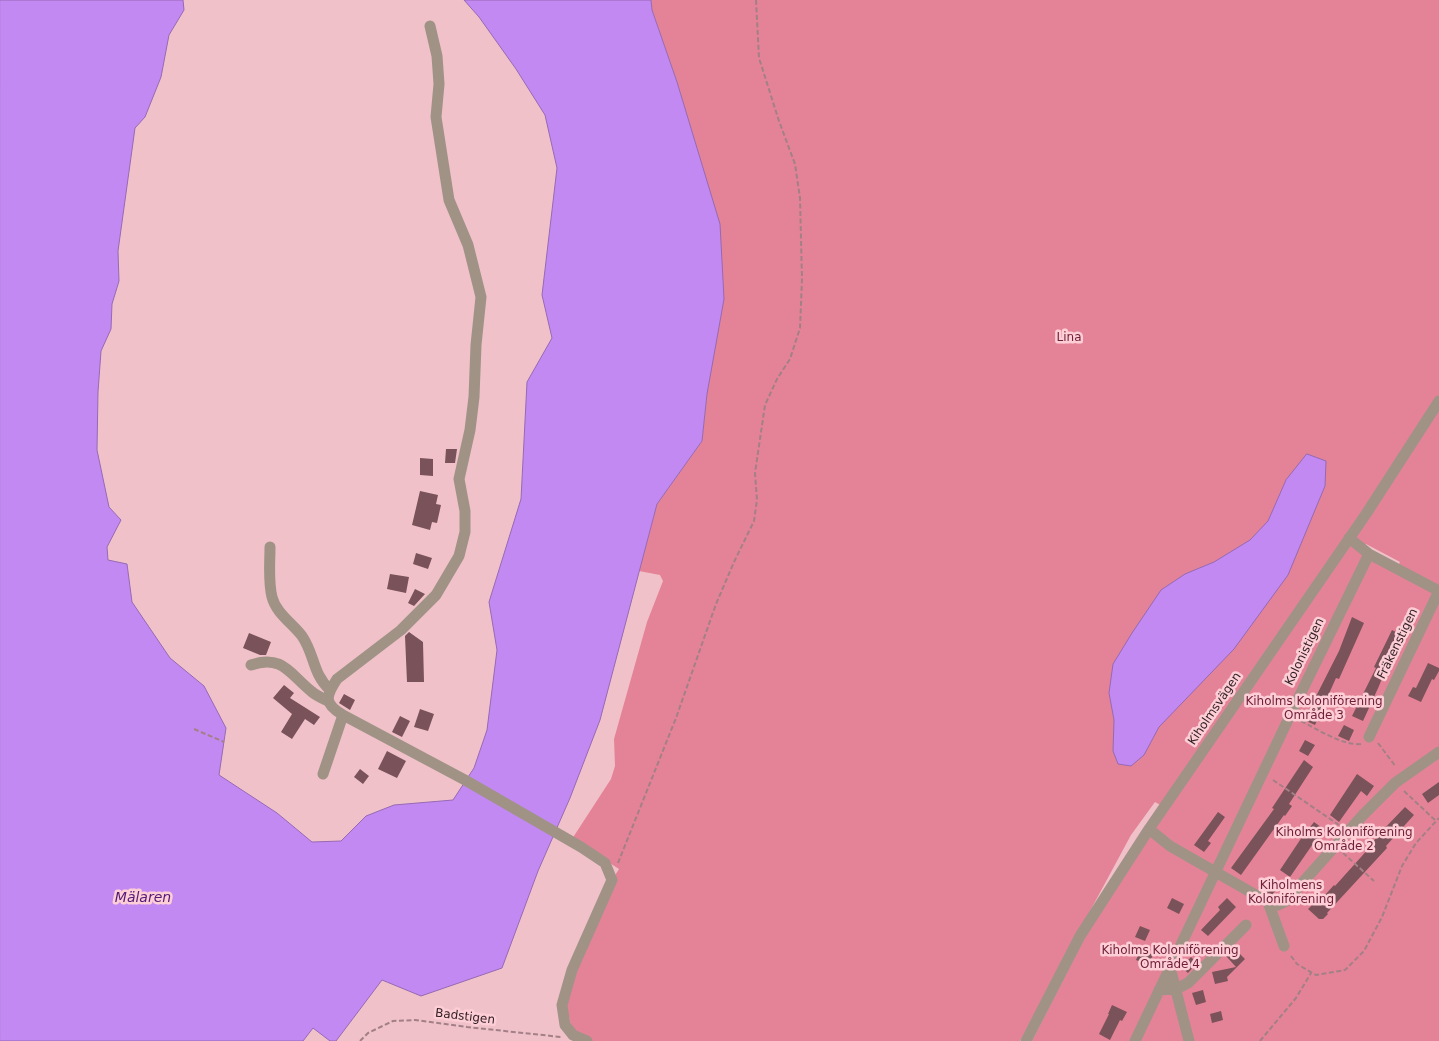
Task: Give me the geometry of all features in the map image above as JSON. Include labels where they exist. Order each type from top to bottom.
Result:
[{"type":"street","points":[[329,696],[337,679],[400,630],[436,595],[459,556],[465,532],[460,479],[470,430],[474,397],[476,345],[481,297],[468,245],[448,200],[436,117],[439,84],[437,56],[430,26]]},
{"type":"street","name":"Kiholmsvägen","points":[[1026,1041],[1080,936],[1149,829],[1350,538],[1439,401]]},
{"type":"street","points":[[1350,538],[1369,554],[1439,591]]},
{"type":"street","points":[[270,546],[272,597],[279,612],[302,636],[308,646],[320,681],[329,696],[332,709],[465,780],[556,832],[604,863],[612,880],[572,970],[562,1005],[565,1025],[573,1035],[587,1041]]},
{"type":"street","name":"Kolonistigen","points":[[1138,1038],[1215,872],[1369,554]]},
{"type":"street","name":"Fräkenstigen","points":[[1369,737],[1439,591]]},
{"type":"street","points":[[251,665],[263,661],[278,665],[288,669],[312,693],[329,696]]},
{"type":"street","points":[[322,774],[343,715]]},
{"type":"street","points":[[1149,829],[1170,846],[1278,906],[1286,901],[1349,831],[1399,780],[1439,752]]},
{"type":"street","points":[[1268,902],[1284,946]]},
{"type":"street","points":[[1159,990],[1176,989],[1188,983],[1246,925]]},
{"type":"street","points":[[1170,967],[1189,1041]]},
{"type":"path","points":[[612,880],[621,853],[676,718],[716,604],[754,521],[757,500],[755,473],[765,405],[777,379],[790,359],[800,328],[802,279],[800,198],[795,164],[759,58],[756,0]]},
{"type":"path","points":[[1290,715],[1346,743],[1354,745],[1364,744],[1369,737],[1376,741],[1399,780],[1436,821]]},
{"type":"path","points":[[194,729],[224,742]]},
{"type":"path","points":[[1262,774],[1349,831]]},
{"type":"path","points":[[1284,946],[1297,964],[1316,975],[1344,970],[1364,951],[1382,917],[1402,866],[1416,843],[1439,818]]},
{"type":"path","points":[[1336,846],[1374,881]]},
{"type":"path","points":[[1260,1041],[1296,998],[1312,973]]},
{"type":"path","name":"Badstigen","points":[[360,1041],[368,1033],[393,1021],[415,1020],[557,1038],[573,1035]]},
{"type":"green space","name":"Lina","points":[[651,0],[1439,0],[1439,1041],[1032,1041],[1085,937],[1167,809],[1155,802],[1131,835],[1020,1041],[587,1041],[573,1035],[564,994],[612,880],[619,869],[572,839],[611,779],[615,766],[614,739],[647,622],[663,581],[660,575],[639,571],[657,504],[702,441],[707,394],[698,155],[677,82],[652,10]],"holes":[[[1366,544],[1400,562],[1397,568],[1363,549]]]},
{"type":"water","name":"Mälaren","points":[[0,0],[183,0],[184,10],[169,35],[161,77],[145,117],[135,128],[118,251],[119,281],[112,304],[111,329],[101,351],[97,450],[109,507],[121,520],[107,547],[108,560],[127,564],[132,602],[170,658],[204,686],[226,728],[219,775],[277,813],[312,842],[341,841],[366,816],[394,805],[453,800],[474,768],[487,730],[497,650],[489,602],[521,499],[527,382],[552,338],[542,295],[557,168],[545,115],[516,69],[479,17],[464,0],[651,0],[652,10],[677,82],[720,224],[724,299],[707,394],[702,441],[657,504],[600,720],[570,798],[538,871],[502,968],[421,996],[382,980],[336,1041],[330,1041],[313,1028],[303,1041],[0,1041]]},
{"type":"water","points":[[1307,454],[1326,461],[1325,486],[1288,575],[1234,649],[1159,727],[1144,755],[1131,766],[1118,764],[1113,751],[1114,720],[1109,693],[1113,664],[1161,590],[1185,574],[1214,562],[1250,540],[1268,521],[1286,480]]},
{"type":"building","points":[[446,449],[457,449],[455,463],[445,463]]},
{"type":"building","points":[[420,458],[433,459],[433,476],[420,475]]},
{"type":"building","points":[[420,491],[438,495],[436,504],[441,505],[437,523],[432,522],[430,530],[412,525]]},
{"type":"building","points":[[416,553],[432,558],[428,569],[413,564]]},
{"type":"building","points":[[390,574],[409,577],[406,593],[387,589]]},
{"type":"building","points":[[415,589],[425,594],[414,606],[408,603]]},
{"type":"building","points":[[1352,617],[1364,623],[1339,679],[1336,678],[1315,725],[1304,720],[1339,651]]},
{"type":"building","points":[[1392,630],[1402,635],[1363,721],[1352,716],[1376,668],[1374,667]]},
{"type":"building","points":[[409,632],[423,642],[424,682],[407,682],[405,636]]},
{"type":"building","points":[[249,633],[271,642],[266,655],[260,655],[243,648]]},
{"type":"building","points":[[1428,663],[1439,668],[1439,671],[1434,680],[1432,679],[1421,702],[1408,696],[1413,687],[1416,688]]},
{"type":"building","points":[[284,685],[294,693],[290,698],[320,717],[314,725],[305,719],[292,739],[281,732],[292,714],[273,698]]},
{"type":"building","points":[[344,694],[355,700],[350,710],[339,703]]},
{"type":"building","points":[[420,709],[434,714],[428,731],[414,727]]},
{"type":"building","points":[[400,716],[410,721],[402,737],[392,732]]},
{"type":"building","points":[[1344,725],[1354,730],[1349,741],[1338,736]]},
{"type":"building","points":[[1305,740],[1315,745],[1308,756],[1299,751]]},
{"type":"building","points":[[387,751],[406,761],[397,778],[378,769]]},
{"type":"building","points":[[1304,760],[1313,767],[1289,804],[1292,806],[1241,875],[1231,868],[1274,809],[1272,808]]},
{"type":"building","points":[[360,769],[369,776],[363,784],[354,777]]},
{"type":"building","points":[[1357,774],[1374,786],[1367,796],[1361,791],[1339,822],[1330,815]]},
{"type":"building","points":[[1439,782],[1439,795],[1428,803],[1422,794]]},
{"type":"building","points":[[1405,807],[1414,815],[1328,914],[1323,919],[1319,919],[1308,909],[1315,902],[1317,904],[1335,886]]},
{"type":"building","points":[[1218,812],[1225,817],[1208,841],[1211,843],[1204,852],[1194,845]]},
{"type":"building","points":[[1314,822],[1325,830],[1319,839],[1317,838],[1290,877],[1280,870]]},
{"type":"building","points":[[1265,878],[1278,887],[1272,895],[1258,888]]},
{"type":"building","points":[[1172,898],[1184,904],[1179,914],[1167,908]]},
{"type":"building","points":[[1227,898],[1236,907],[1208,936],[1201,930],[1220,910],[1218,907]]},
{"type":"building","points":[[1140,926],[1150,930],[1145,941],[1135,937]]},
{"type":"building","points":[[1234,948],[1245,959],[1227,977],[1228,981],[1215,984],[1212,972],[1236,967],[1226,956]]},
{"type":"building","points":[[1141,949],[1153,955],[1148,965],[1136,960]]},
{"type":"building","points":[[1191,957],[1197,963],[1188,973],[1181,967]]},
{"type":"building","points":[[1203,990],[1206,1002],[1196,1005],[1192,993]]},
{"type":"building","points":[[1112,1005],[1127,1012],[1122,1021],[1120,1020],[1110,1040],[1099,1034]]},
{"type":"building","points":[[1221,1011],[1223,1020],[1212,1023],[1210,1014]]},
{"type":"park label","name":"Kiholms Koloniförening Område 3","points":[[1314,709]]},
{"type":"park label","name":"Kiholms Koloniförening Område 2","points":[[1344,840]]},
{"type":"park label","name":"Kiholmens Koloniförening","points":[[1291,893]]},
{"type":"park label","name":"Kiholms Koloniförening Område 4","points":[[1170,958]]}]
